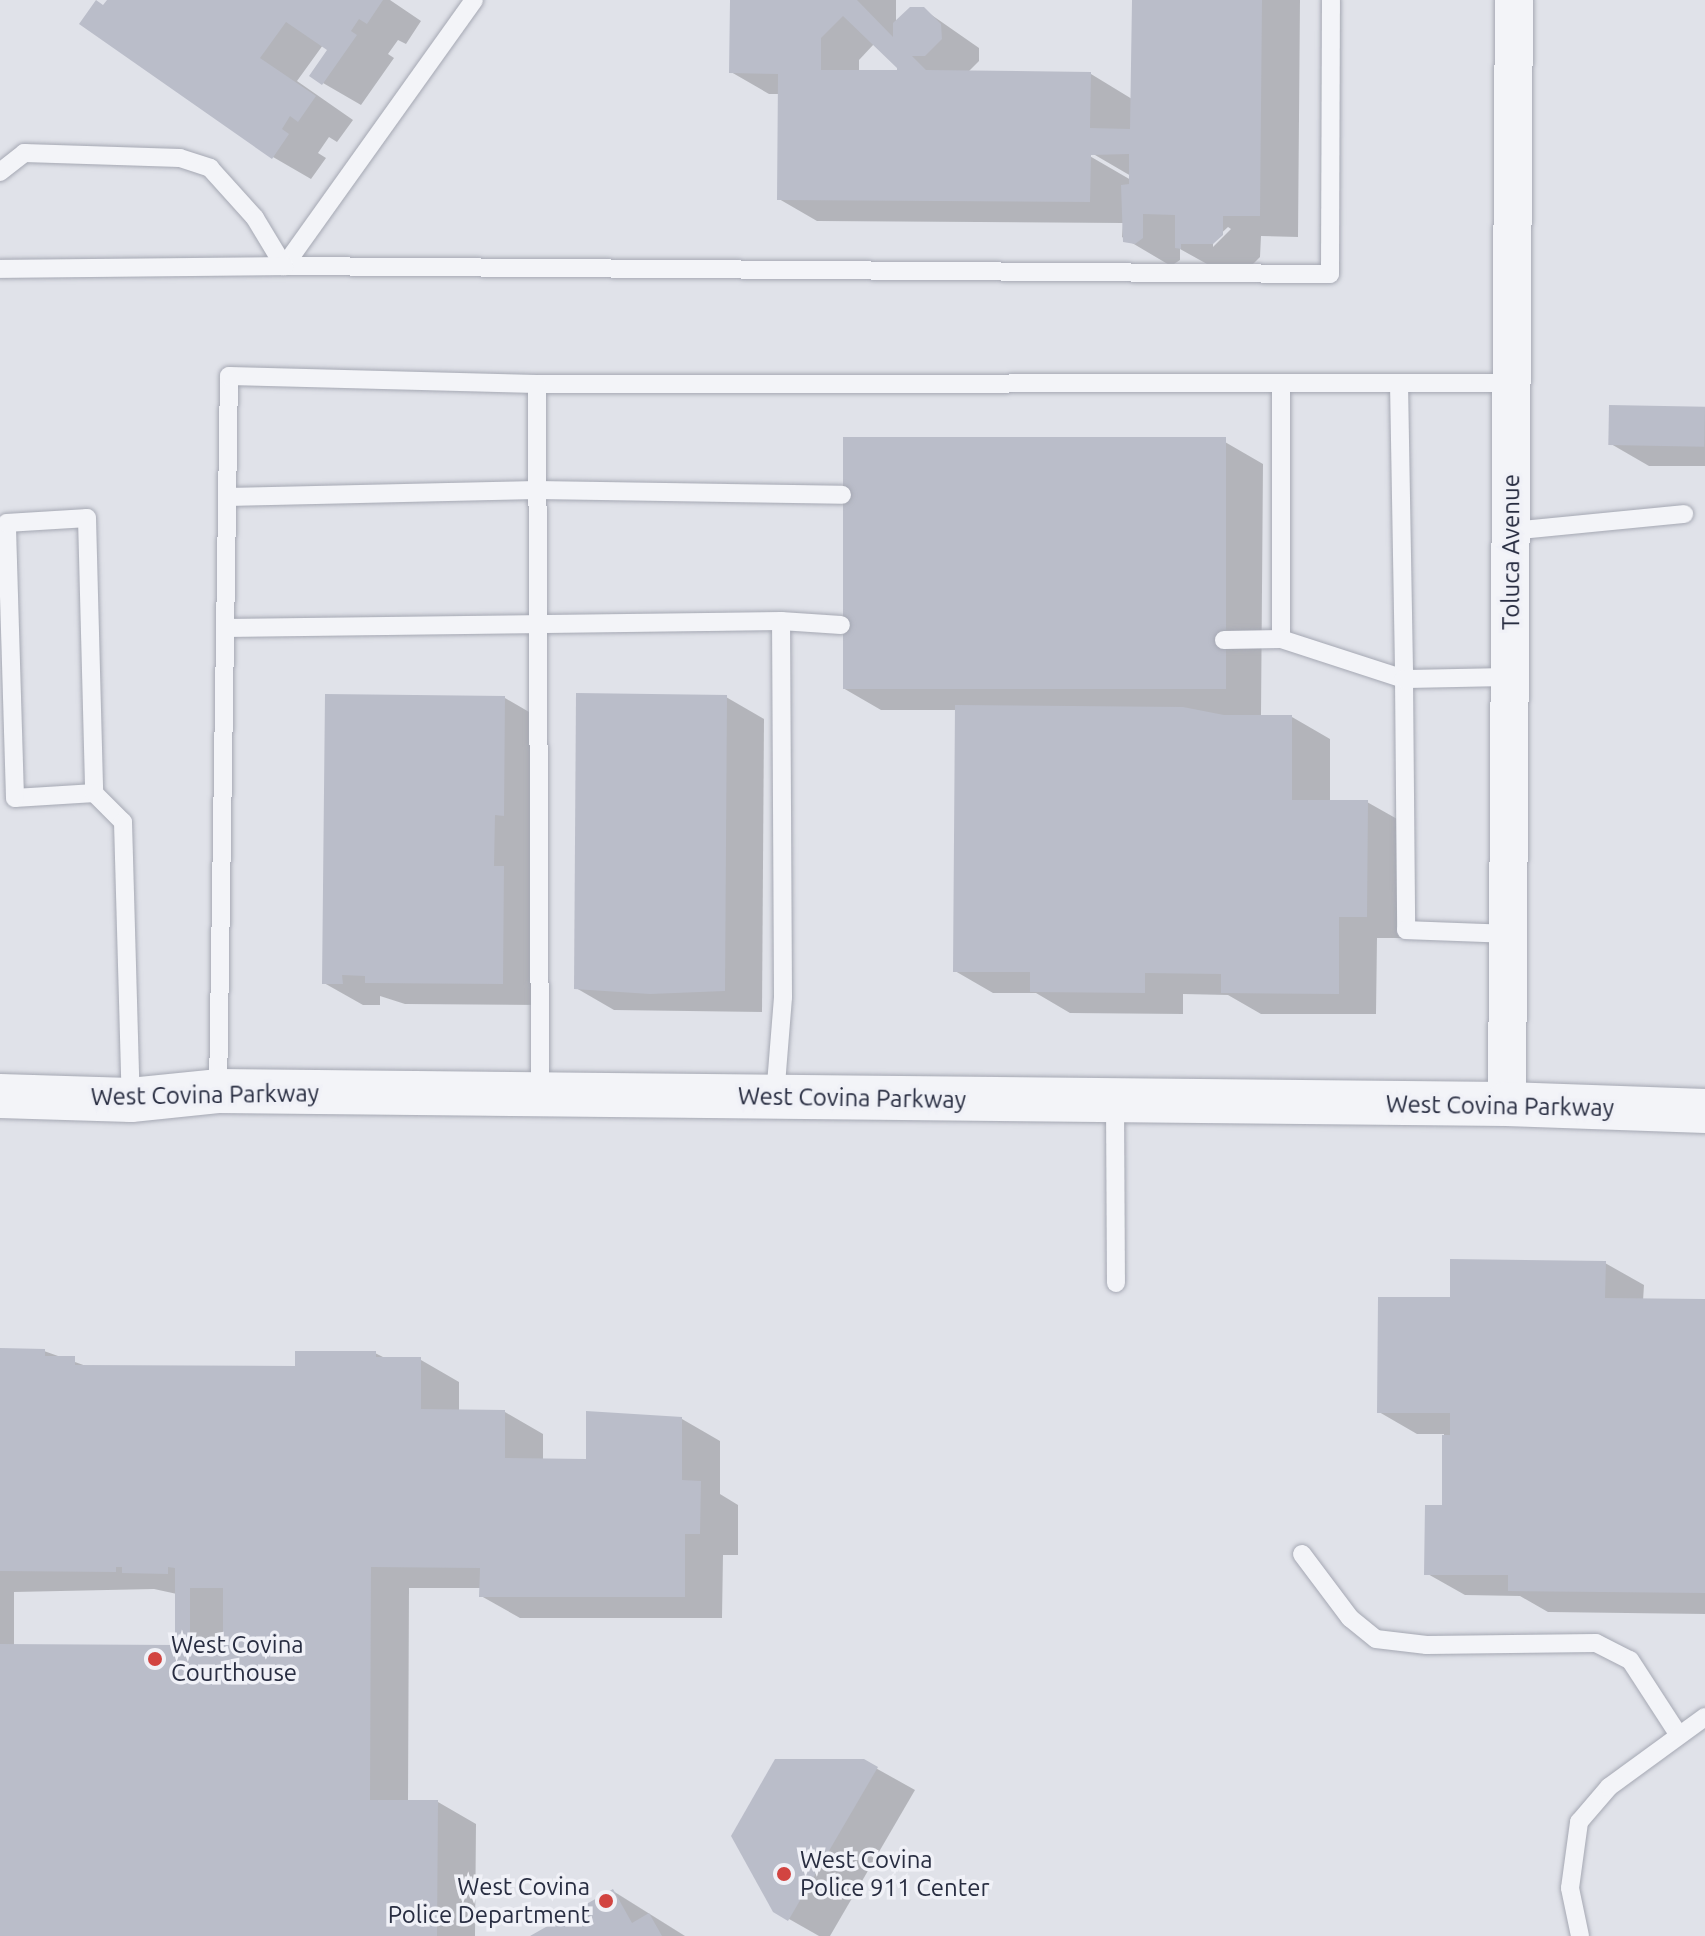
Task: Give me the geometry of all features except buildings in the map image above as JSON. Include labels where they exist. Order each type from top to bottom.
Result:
[{"type":"street","name":"Toluca Avenue","points":[[1507,1104],[1514,0]]},
{"type":"street","name":"West Covina Parkway","points":[[0,1096],[131,1100],[218,1091],[1507,1104],[1705,1111]]},
{"type":"lane","points":[[284,266],[474,0]]},
{"type":"lane","points":[[0,269],[284,266],[1330,274],[1331,0]]},
{"type":"lane","points":[[0,172],[24,153],[195,163],[210,168],[240,200],[284,266]]},
{"type":"lane","points":[[218,1091],[229,376],[537,384],[1512,383]]},
{"type":"lane","points":[[1281,383],[1281,639]]},
{"type":"lane","points":[[1399,383],[1406,930],[1509,934]]},
{"type":"lane","points":[[537,384],[540,1095]]},
{"type":"lane","points":[[227,497],[537,490],[842,495]]},
{"type":"lane","points":[[1511,531],[1684,514]]},
{"type":"lane","points":[[94,793],[15,798],[7,523],[87,518],[94,793],[123,822],[131,1100]]},
{"type":"lane","points":[[225,628],[781,621],[841,625]]},
{"type":"lane","points":[[775,1097],[783,997],[781,621]]},
{"type":"lane","points":[[1224,640],[1281,639],[1404,679],[1510,677]]},
{"type":"lane","points":[[1115,1101],[1116,1283]]},
{"type":"lane","points":[[1302,1554],[1350,1618],[1376,1639],[1427,1645],[1596,1643],[1630,1660],[1678,1734]]},
{"type":"lane","points":[[1580,1936],[1570,1888],[1579,1822],[1609,1787],[1705,1717]]},
{"type":"place","name":"West Covina Courthouse","points":[[155,1659]]},
{"type":"place","name":"West Covina Police 911 Center","points":[[784,1874]]},
{"type":"place","name":"West Covina Police Department","points":[[606,1901]]}]
